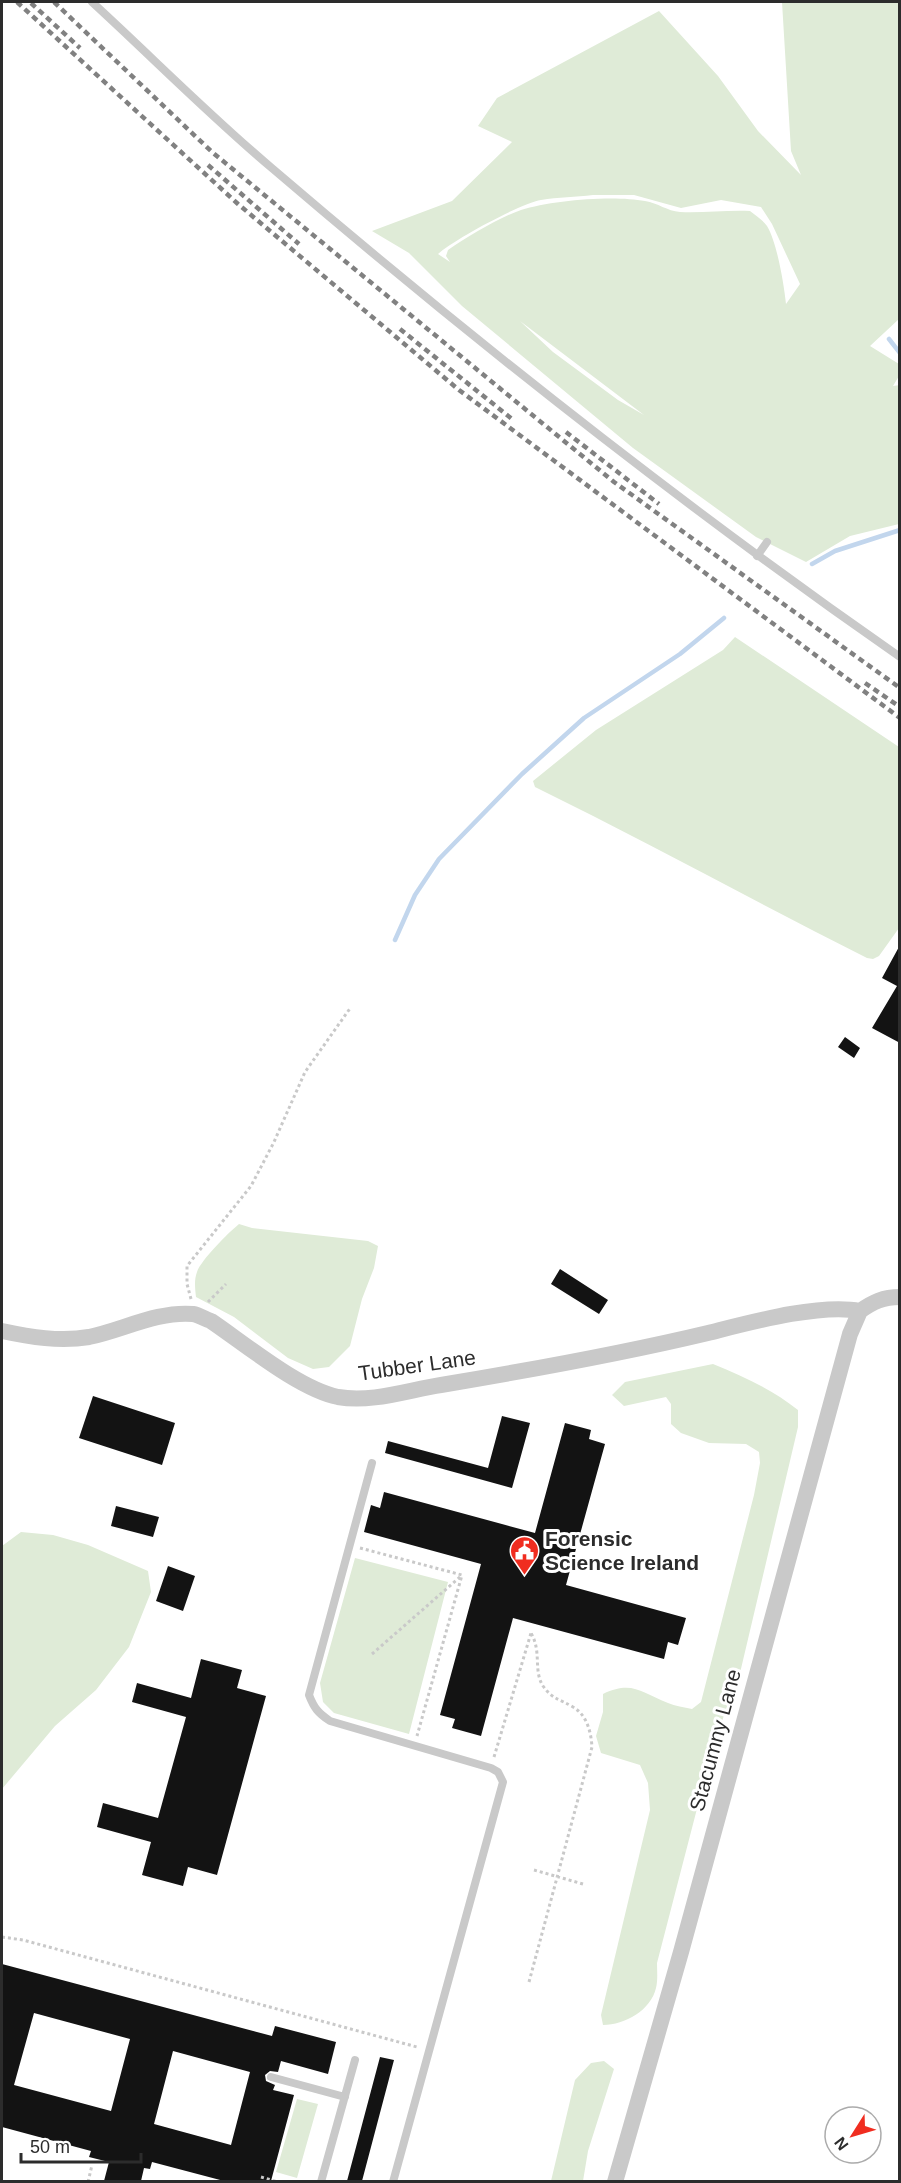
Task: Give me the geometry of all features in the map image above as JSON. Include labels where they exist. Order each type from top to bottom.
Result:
[{"type":"street","points":[[860,1311],[872,1302],[888,1297],[900,1297]]},
{"type":"street","name":"Tubber Lane","points":[[196,1315],[211,1321],[311,1388],[339,1397],[374,1397],[567,1363],[762,1320],[825,1310],[860,1311]]},
{"type":"street","name":"Stacumny Lane","points":[[615,2181],[681,1952],[847,1345],[860,1311]]},
{"type":"street","points":[[2,1331],[44,1338],[73,1339],[159,1317],[196,1315]]},
{"type":"lane","points":[[93,2],[280,175],[556,402],[757,556],[900,657]]},
{"type":"lane","points":[[757,556],[767,542]]},
{"type":"lane","points":[[372,1463],[309,1695],[318,1713],[330,1721],[491,1768],[498,1772],[503,1782],[393,2181]]},
{"type":"lane","points":[[321,2181],[355,2060]]},
{"type":"lane","points":[[271,2077],[345,2097]]},
{"type":"path","points":[[226,1284],[196,1315],[187,1284],[187,1266],[251,1186],[274,1142],[305,1072],[351,1007]]},
{"type":"path","points":[[350,1545],[462,1575]]},
{"type":"path","points":[[372,1654],[462,1575]]},
{"type":"path","points":[[414,1745],[462,1575]]},
{"type":"path","points":[[491,1768],[531,1633],[537,1644],[541,1683],[551,1696],[573,1707],[585,1719],[591,1734],[592,1747],[529,1982]]},
{"type":"path","points":[[534,1870],[583,1884]]},
{"type":"path","points":[[2,1937],[23,1940],[428,2050]]},
{"type":"path","points":[[88,2181],[92,2165]]},
{"type":"path","points":[[261,2177],[278,2181]]},
{"type":"green space","points":[[782,2],[899,2],[899,319],[870,346],[899,364],[899,376],[893,386],[900,385],[899,524],[850,536],[806,562],[756,537],[633,448],[462,306],[409,253],[372,231],[452,201],[512,142],[478,126],[497,98],[659,11],[718,76],[758,131],[801,175],[791,151]],"holes":[[[593,195],[634,195],[681,208],[721,200],[761,207],[772,224],[800,284],[786,304],[780,264],[771,233],[765,224],[750,211],[680,212],[650,202],[632,199],[566,201],[534,206],[493,222],[448,250],[446,256],[450,262],[438,254],[488,223],[531,203],[547,199]],[[520,321],[644,415],[618,400],[553,352]]]},
{"type":"green space","points":[[735,637],[899,747],[899,928],[879,956],[873,959],[867,958],[535,787],[533,781],[596,730],[723,650]]},
{"type":"green space","points":[[239,1224],[252,1228],[368,1241],[378,1246],[374,1268],[362,1299],[350,1346],[329,1367],[313,1369],[288,1358],[234,1317],[196,1297],[197,1272],[215,1247]]},
{"type":"green space","points":[[713,1364],[757,1384],[798,1410],[798,1427],[740,1673],[724,1715],[699,1801],[657,1963],[656,1988],[649,2003],[636,2015],[620,2022],[603,2025],[601,2015],[650,1810],[648,1783],[640,1765],[601,1753],[596,1736],[603,1712],[603,1694],[630,1688],[671,1704],[692,1709],[701,1702],[754,1495],[760,1463],[759,1452],[746,1444],[709,1443],[681,1433],[671,1424],[671,1404],[666,1397],[624,1406],[612,1395],[625,1382]]},
{"type":"green space","points":[[21,1532],[53,1535],[88,1545],[148,1571],[151,1592],[129,1647],[96,1690],[55,1726],[2,1789],[2,1546]]},
{"type":"green space","points":[[355,1558],[448,1582],[409,1734],[334,1713],[323,1702],[320,1683]]},
{"type":"green space","points":[[604,2061],[614,2069],[588,2151],[583,2181],[551,2181],[575,2080],[591,2063]]},
{"type":"green space","points":[[297,2099],[318,2104],[297,2178],[276,2172]]},
{"type":"building","points":[[900,945],[900,1043],[872,1028],[897,986],[882,978]]},
{"type":"building","points":[[845,1037],[860,1048],[854,1058],[838,1047]]},
{"type":"building","points":[[560,1269],[608,1300],[599,1314],[551,1284]]},
{"type":"building","points":[[93,1396],[175,1423],[162,1465],[79,1438]]},
{"type":"building","points":[[502,1416],[530,1423],[512,1488],[385,1453],[388,1441],[488,1468]]},
{"type":"building","name":"Forensic Science Ireland","points":[[565,1423],[591,1430],[589,1439],[605,1444],[566,1585],[686,1618],[678,1645],[668,1642],[664,1659],[513,1618],[481,1736],[452,1728],[455,1719],[440,1715],[481,1564],[364,1532],[371,1505],[380,1508],[384,1492],[535,1533]]},
{"type":"building","points":[[116,1506],[159,1517],[153,1537],[111,1526]]},
{"type":"building","points":[[168,1566],[195,1576],[183,1611],[156,1601]]},
{"type":"building","points":[[201,1659],[242,1670],[237,1688],[266,1696],[217,1875],[188,1867],[183,1886],[142,1875],[151,1842],[97,1827],[103,1803],[158,1818],[186,1717],[132,1702],[137,1683],[191,1698]]},
{"type":"building","points":[[2,1964],[272,2036],[275,2026],[336,2042],[328,2074],[281,2061],[278,2072],[270,2071],[265,2075],[266,2081],[275,2085],[273,2090],[294,2095],[271,2181],[224,2181],[152,2162],[150,2169],[144,2168],[141,2181],[104,2181],[109,2162],[89,2157],[91,2151],[2,2127]],"holes":[[[34,2013],[130,2039],[111,2111],[14,2085]],[[173,2051],[250,2072],[231,2145],[154,2124]]]},
{"type":"building","points":[[380,2057],[394,2060],[362,2181],[347,2181]]},
{"type":"waterway","points":[[889,339],[900,353]]},
{"type":"waterway","points":[[812,564],[835,551],[900,530]]},
{"type":"waterway","points":[[395,940],[415,895],[439,859],[522,774],[584,718],[680,654],[724,618]]},
{"type":"railway","points":[[17,2],[238,204],[459,390],[900,718]]},
{"type":"railway","points":[[54,2],[212,152],[614,482],[900,688]]},
{"type":"railway","points":[[31,3],[80,48]]},
{"type":"railway","points":[[208,165],[299,244]]},
{"type":"railway","points":[[400,329],[512,419]]},
{"type":"railway","points":[[566,432],[659,504]]},
{"type":"railway","points":[[865,683],[900,707]]},
{"type":"place","name":"Forensic Science Ireland","points":[[524,1576]]}]
